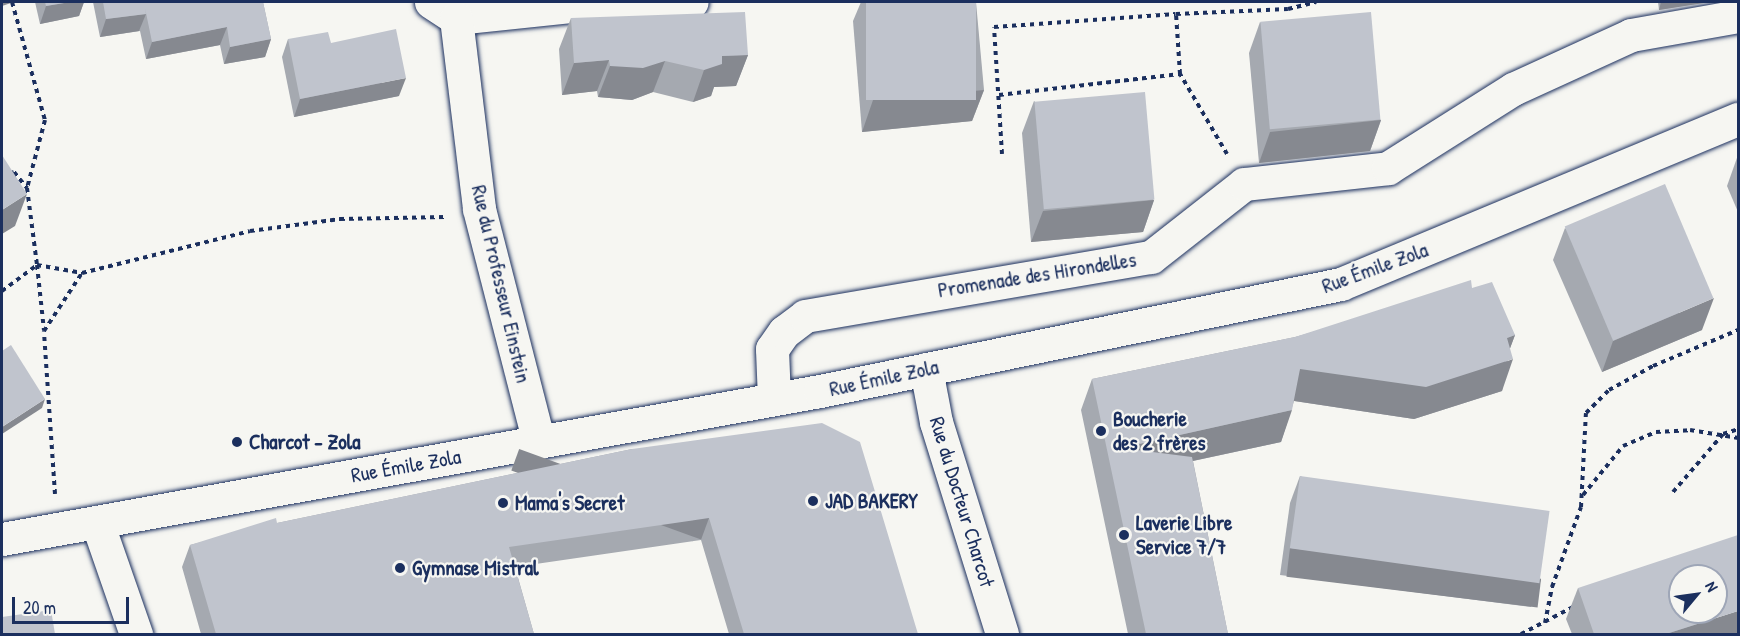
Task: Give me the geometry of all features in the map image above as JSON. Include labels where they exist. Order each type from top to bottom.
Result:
[{"type":"street","name":"Rue du Professeur Einstein","points":[[539,442],[479,209],[443,10],[588,3],[659,7],[692,2]]},
{"type":"street","points":[[1244,184],[1388,168],[1513,89],[1631,35],[1738,16]]},
{"type":"street","name":"Rue Émile Zola","points":[[2,539],[774,399],[1171,323],[1341,284],[1738,119]]},
{"type":"street","name":"Promenade des Hirondelles","points":[[774,399],[772,349],[784,332],[806,316],[1151,257],[1244,184]]},
{"type":"street","name":"Rue du Docteur Charcot","points":[[926,369],[936,422],[1002,634]]},
{"type":"street","points":[[97,522],[136,634]]},
{"type":"path","points":[[12,2],[45,120],[27,188],[44,331],[58,528]]},
{"type":"path","points":[[1002,154],[994,27],[1176,14],[1288,9],[1316,2]]},
{"type":"path","points":[[1176,14],[1180,74],[1244,184]]},
{"type":"path","points":[[999,95],[1180,74]]},
{"type":"path","points":[[2,175],[14,172],[27,188]]},
{"type":"path","points":[[2,291],[37,266],[82,273],[250,231],[340,219],[442,217],[479,209]]},
{"type":"path","points":[[44,331],[82,273]]},
{"type":"path","points":[[1545,623],[1582,497],[1586,413],[1609,390],[1653,366],[1738,330]]},
{"type":"path","points":[[1673,492],[1722,434],[1738,429]]},
{"type":"path","points":[[1582,497],[1623,446],[1656,432],[1722,434],[1738,438]]},
{"type":"path","points":[[1521,634],[1583,601]]},
{"type":"building","points":[[45,2],[70,2],[46,6]]},
{"type":"building","points":[[103,2],[263,2],[271,39],[230,47],[227,27],[152,42],[145,8],[146,14],[106,19]]},
{"type":"building","points":[[866,2],[976,2],[976,100],[866,100]]},
{"type":"building","points":[[745,12],[748,55],[722,56],[722,64],[704,70],[665,61],[643,68],[610,66],[609,60],[574,63],[571,18]]},
{"type":"building","points":[[1371,12],[1380,120],[1270,129],[1260,22]]},
{"type":"building","points":[[396,29],[406,78],[300,99],[288,39],[328,32],[331,43]]},
{"type":"building","points":[[1145,92],[1154,200],[1044,209],[1034,102]]},
{"type":"building","points":[[2,155],[27,194],[2,210]]},
{"type":"building","points":[[1665,184],[1713,298],[1613,341],[1565,227]]},
{"type":"building","points":[[1471,280],[1472,288],[1492,282],[1515,335],[1507,338],[1513,359],[1426,387],[1300,369],[1292,410],[1121,448],[1192,457],[1228,634],[1146,634],[1092,379],[1295,337]]},
{"type":"building","points":[[11,345],[45,399],[2,427],[2,351]]},
{"type":"building","points":[[822,423],[860,442],[918,634],[744,634],[709,518],[509,547],[534,634],[216,634],[190,545],[276,518],[277,523],[632,449]]},
{"type":"building","points":[[1300,476],[1550,511],[1539,583],[1290,548]]},
{"type":"building","points":[[1738,535],[1738,611],[1728,614],[1728,564],[1668,564],[1668,624],[1697,624],[1666,634],[1594,634],[1578,588]]},
{"type":"building","points":[[51,610],[55,634],[2,634],[2,617]]},
{"type":"place","name":"Boucherie des 2 frères","points":[[1101,431]]},
{"type":"place","name":"Charcot - Zola","points":[[237,442]]},
{"type":"place","name":"JAD BAKERY","points":[[813,501]]},
{"type":"place","name":"Mama's Secret","points":[[503,503]]},
{"type":"place","name":"Laverie Libre Service 7/7","points":[[1124,535]]},
{"type":"place","name":"Gymnase Mistral","points":[[400,568]]}]
